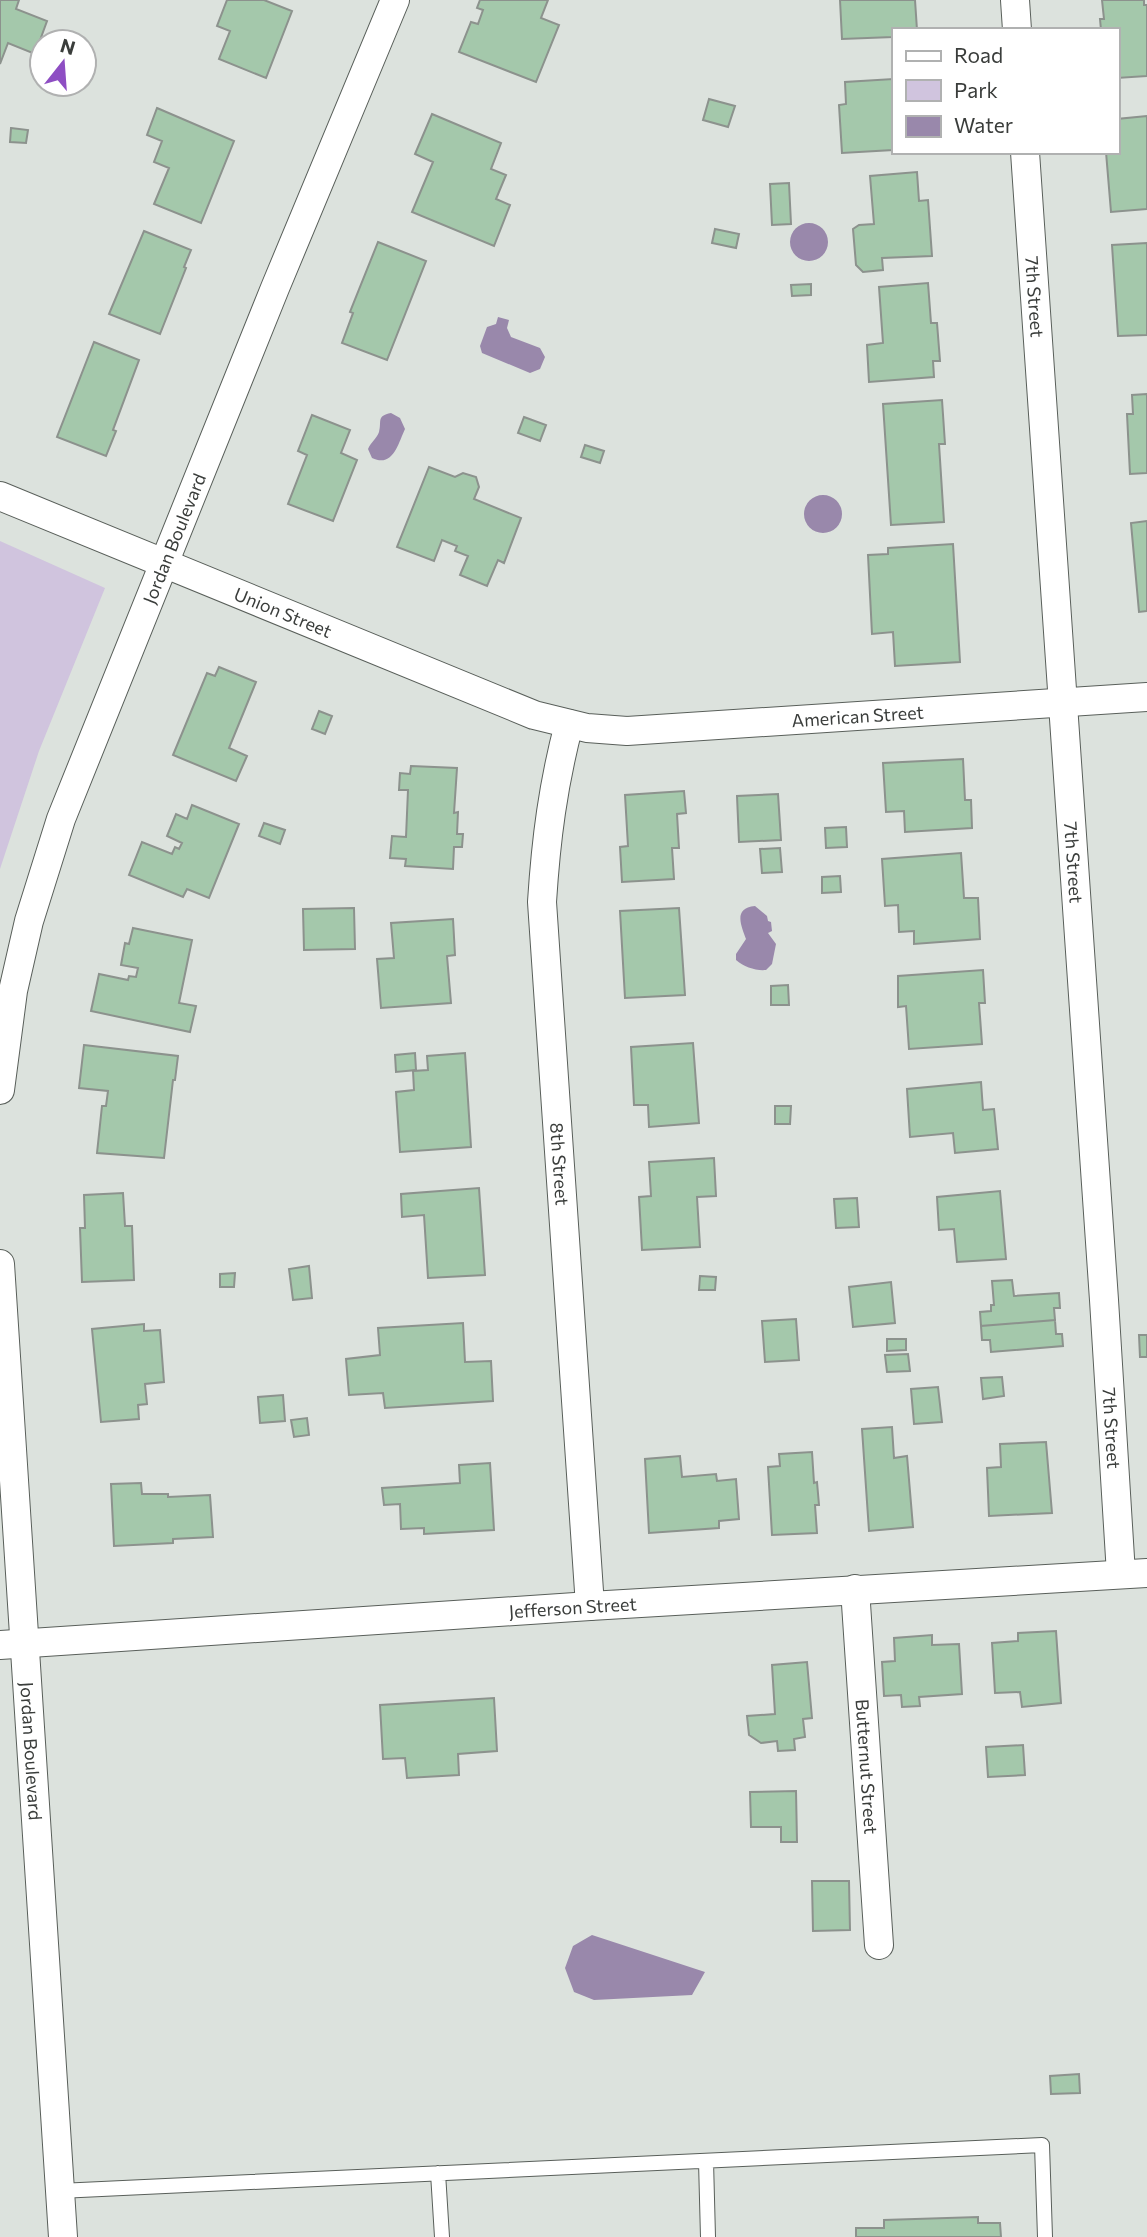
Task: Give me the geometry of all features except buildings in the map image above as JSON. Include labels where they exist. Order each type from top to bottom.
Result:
[{"type":"street","name":"Jordan Boulevard","points":[[0,1090],[13,991],[29,921],[61,819],[275,288],[395,0]]},
{"type":"street","points":[[1015,0],[1017,28]]},
{"type":"street","name":"7th Street","points":[[1025,154],[1104,1300],[1134,1573]]},
{"type":"street","name":"Union Street","points":[[0,496],[534,715],[569,724]]},
{"type":"street","name":"American Street","points":[[569,724],[627,731],[1147,697]]},
{"type":"street","name":"8th Street","points":[[569,724],[558,768],[547,834],[542,902],[590,1605]]},
{"type":"street","name":"Jordan Boulevard","points":[[0,1264],[12,1644],[62,2237]]},
{"type":"street","name":"Jefferson Street","points":[[12,1644],[590,1605],[1134,1573]]},
{"type":"street","name":"Butternut Street","points":[[855,1589],[879,1945]]},
{"type":"lane","points":[[59,2191],[1042,2145],[1045,2237]]},
{"type":"lane","points":[[706,2161],[708,2237]]},
{"type":"lane","points":[[438,2173],[442,2237]]},
{"type":"green space","points":[[0,541],[105,588],[39,751],[0,869]]},
{"type":"water","points":[[809,223],[822,229],[828,242],[822,255],[809,261],[796,255],[790,242],[796,229]]},
{"type":"water","points":[[498,317],[509,320],[507,328],[511,337],[540,348],[545,357],[540,369],[530,373],[482,353],[480,346],[487,327],[496,324]]},
{"type":"water","points":[[391,413],[400,418],[405,429],[400,441],[390,457],[385,460],[372,458],[368,449],[379,432],[381,417]]},
{"type":"water","points":[[823,495],[836,501],[842,514],[836,527],[823,533],[810,527],[804,514],[810,501]]},
{"type":"water","points":[[755,906],[771,922],[772,931],[768,933],[776,944],[772,964],[766,970],[750,968],[736,960],[736,954],[746,939],[741,914],[748,907]]},
{"type":"water","points":[[592,1935],[705,1972],[692,1995],[594,2000],[574,1992],[565,1968],[573,1946]]}]
